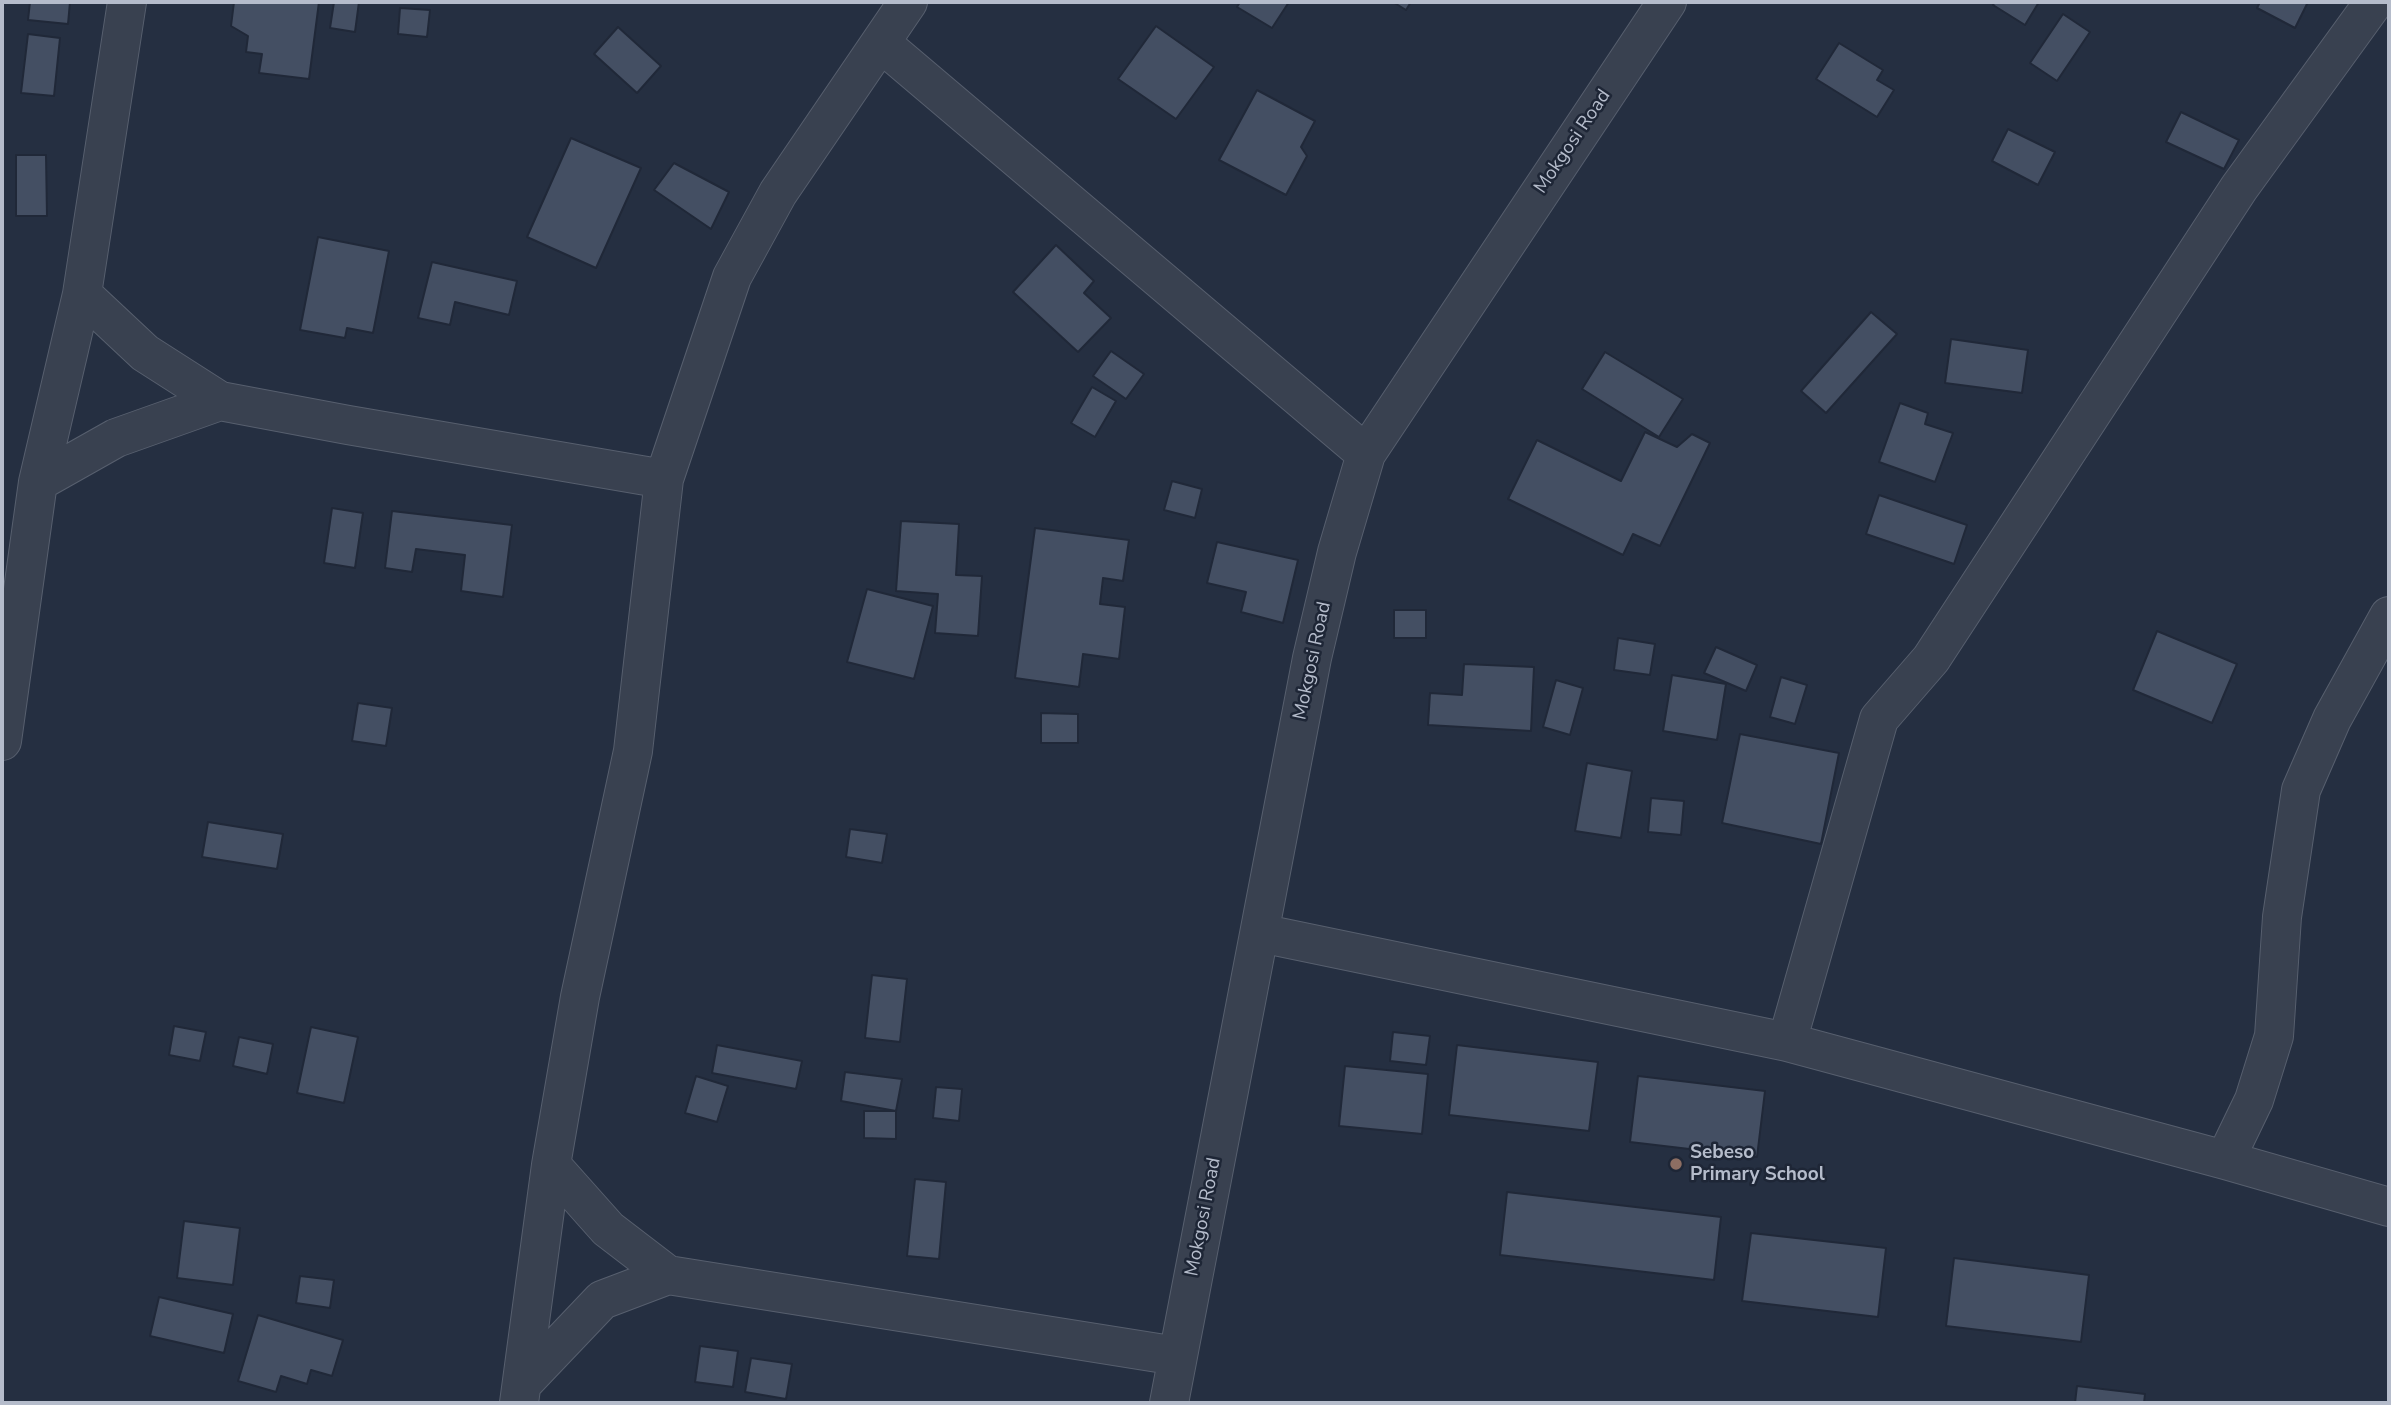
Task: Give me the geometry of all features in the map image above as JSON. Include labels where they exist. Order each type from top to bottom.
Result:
[{"type":"street","points":[[2,741],[38,482],[82,294],[127,2]]},
{"type":"street","points":[[520,1394],[551,1165],[580,997],[633,751],[664,479],[732,277],[778,193],[908,2]]},
{"type":"street","name":"Mokgosi Road","points":[[1169,1403],[1312,658],[1337,552],[1366,454],[1667,2]]},
{"type":"street","points":[[1787,1042],[1879,719],[1931,659],[2239,188],[2374,2]]},
{"type":"street","points":[[881,43],[1366,454]]},
{"type":"street","points":[[82,294],[145,353],[220,401],[664,479]]},
{"type":"street","points":[[38,482],[116,438],[220,401]]},
{"type":"street","points":[[2224,1160],[2254,1100],[2274,1036],[2282,917],[2301,790],[2332,719],[2389,617]]},
{"type":"street","points":[[1260,933],[1787,1042],[2389,1207]]},
{"type":"street","points":[[551,1165],[608,1229],[668,1275],[1177,1356]]},
{"type":"street","points":[[520,1394],[602,1300],[668,1275]]},
{"type":"building","points":[[30,2],[70,2],[68,24],[28,20]]},
{"type":"building","points":[[234,2],[319,2],[309,79],[259,73],[262,54],[246,52],[248,36],[231,26]]},
{"type":"building","points":[[334,2],[359,2],[355,32],[330,28]]},
{"type":"building","points":[[1240,2],[1289,2],[1272,28],[1237,7]]},
{"type":"building","points":[[1393,2],[1411,2],[1406,10]]},
{"type":"building","points":[[1995,2],[2039,2],[2025,25],[1993,5]]},
{"type":"building","points":[[2260,2],[2308,2],[2295,28],[2257,8]]},
{"type":"building","points":[[400,8],[430,10],[427,37],[398,34]]},
{"type":"building","points":[[2063,14],[2090,32],[2057,81],[2030,63]]},
{"type":"building","points":[[1156,26],[1214,67],[1176,119],[1118,79]]},
{"type":"building","points":[[618,27],[661,66],[637,93],[594,54]]},
{"type":"building","points":[[28,34],[60,38],[54,96],[21,93]]},
{"type":"building","points":[[1839,43],[1883,70],[1877,80],[1894,90],[1877,117],[1816,79]]},
{"type":"building","points":[[1257,90],[1315,121],[1301,147],[1307,156],[1286,195],[1219,160]]},
{"type":"building","points":[[2181,112],[2239,140],[2224,169],[2166,142]]},
{"type":"building","points":[[2008,129],[2055,152],[2038,185],[1992,161]]},
{"type":"building","points":[[571,138],[641,168],[596,268],[527,237]]},
{"type":"building","points":[[16,155],[46,155],[47,216],[16,216]]},
{"type":"building","points":[[674,163],[729,192],[711,229],[654,190]]},
{"type":"building","points":[[318,237],[389,251],[373,333],[347,328],[345,338],[300,330]]},
{"type":"building","points":[[1056,245],[1094,281],[1084,293],[1111,318],[1078,352],[1013,292]]},
{"type":"building","points":[[432,262],[517,281],[509,315],[455,302],[450,325],[418,318]]},
{"type":"building","points":[[1871,312],[1897,334],[1826,413],[1801,391]]},
{"type":"building","points":[[1951,339],[2028,350],[2022,393],[1945,383]]},
{"type":"building","points":[[1111,351],[1144,374],[1126,399],[1093,376]]},
{"type":"building","points":[[1605,352],[1683,399],[1659,437],[1582,389]]},
{"type":"building","points":[[1092,387],[1116,401],[1095,437],[1071,423]]},
{"type":"building","points":[[1900,403],[1928,413],[1925,424],[1953,433],[1935,482],[1879,462]]},
{"type":"building","points":[[1645,432],[1677,447],[1692,434],[1710,443],[1660,546],[1633,534],[1623,555],[1508,499],[1537,440],[1621,481]]},
{"type":"building","points":[[1172,481],[1202,489],[1195,518],[1164,510]]},
{"type":"building","points":[[1879,495],[1967,525],[1954,564],[1866,534]]},
{"type":"building","points":[[332,508],[363,513],[355,568],[324,563]]},
{"type":"building","points":[[392,511],[512,525],[503,597],[461,591],[465,555],[416,549],[412,572],[385,568]]},
{"type":"building","points":[[901,521],[959,524],[956,575],[982,576],[978,636],[935,633],[938,594],[896,591]]},
{"type":"building","points":[[1035,528],[1129,540],[1123,581],[1103,578],[1100,604],[1125,607],[1119,659],[1083,654],[1079,687],[1015,678]]},
{"type":"building","points":[[1217,542],[1298,560],[1283,623],[1241,612],[1246,592],[1207,583]]},
{"type":"building","points":[[867,589],[933,606],[914,679],[847,662]]},
{"type":"building","points":[[1394,610],[1426,610],[1426,638],[1394,638]]},
{"type":"building","points":[[2157,631],[2237,664],[2212,723],[2133,690]]},
{"type":"building","points":[[1618,638],[1655,644],[1650,675],[1614,670]]},
{"type":"building","points":[[1716,647],[1757,665],[1746,691],[1704,673]]},
{"type":"building","points":[[1464,664],[1534,667],[1531,731],[1428,725],[1430,693],[1462,695]]},
{"type":"building","points":[[1672,675],[1726,684],[1717,740],[1663,731]]},
{"type":"building","points":[[1781,677],[1807,685],[1795,724],[1770,717]]},
{"type":"building","points":[[1556,680],[1583,688],[1570,735],[1543,727]]},
{"type":"building","points":[[358,703],[392,708],[386,746],[352,741]]},
{"type":"building","points":[[1041,713],[1078,714],[1078,743],[1041,743]]},
{"type":"building","points":[[1740,734],[1839,753],[1821,844],[1722,823]]},
{"type":"building","points":[[1587,763],[1632,771],[1621,838],[1575,831]]},
{"type":"building","points":[[1651,798],[1684,801],[1681,835],[1648,832]]},
{"type":"building","points":[[208,822],[283,834],[277,869],[202,857]]},
{"type":"building","points":[[850,829],[887,834],[882,863],[846,857]]},
{"type":"building","points":[[872,975],[907,979],[900,1042],[865,1038]]},
{"type":"building","points":[[174,1026],[206,1032],[200,1061],[169,1055]]},
{"type":"building","points":[[311,1027],[358,1037],[344,1103],[297,1093]]},
{"type":"building","points":[[1393,1032],[1430,1036],[1426,1065],[1390,1061]]},
{"type":"building","points":[[239,1037],[273,1044],[267,1074],[233,1066]]},
{"type":"building","points":[[717,1045],[802,1061],[796,1089],[712,1073]]},
{"type":"building","points":[[1457,1045],[1598,1062],[1589,1131],[1449,1115]]},
{"type":"building","points":[[1345,1066],[1428,1074],[1422,1134],[1339,1126]]},
{"type":"building","points":[[845,1072],[902,1079],[896,1111],[841,1101]]},
{"type":"building","points":[[696,1076],[728,1086],[717,1122],[685,1113]]},
{"type":"building","points":[[1638,1076],[1765,1091],[1757,1157],[1630,1142]]},
{"type":"building","points":[[936,1087],[962,1089],[959,1121],[933,1118]]},
{"type":"building","points":[[864,1111],[896,1111],[896,1139],[864,1138]]},
{"type":"building","points":[[915,1179],[946,1182],[939,1259],[907,1256]]},
{"type":"building","points":[[1507,1192],[1721,1217],[1714,1280],[1500,1255]]},
{"type":"building","points":[[184,1221],[240,1228],[233,1285],[177,1278]]},
{"type":"building","points":[[1751,1233],[1886,1248],[1878,1317],[1742,1301]]},
{"type":"building","points":[[1954,1258],[2089,1275],[2081,1342],[1946,1326]]},
{"type":"building","points":[[300,1276],[334,1280],[330,1308],[296,1303]]},
{"type":"building","points":[[159,1297],[233,1314],[224,1353],[150,1336]]},
{"type":"building","points":[[258,1315],[343,1340],[332,1376],[311,1370],[307,1384],[281,1376],[276,1392],[238,1381]]},
{"type":"building","points":[[700,1346],[738,1351],[733,1387],[695,1382]]},
{"type":"building","points":[[751,1358],[792,1364],[786,1399],[745,1392]]},
{"type":"building","points":[[2077,1386],[2145,1394],[2144,1403],[2075,1403]]},
{"type":"place","name":"Sebeso Primary School","points":[[1676,1164]]}]
